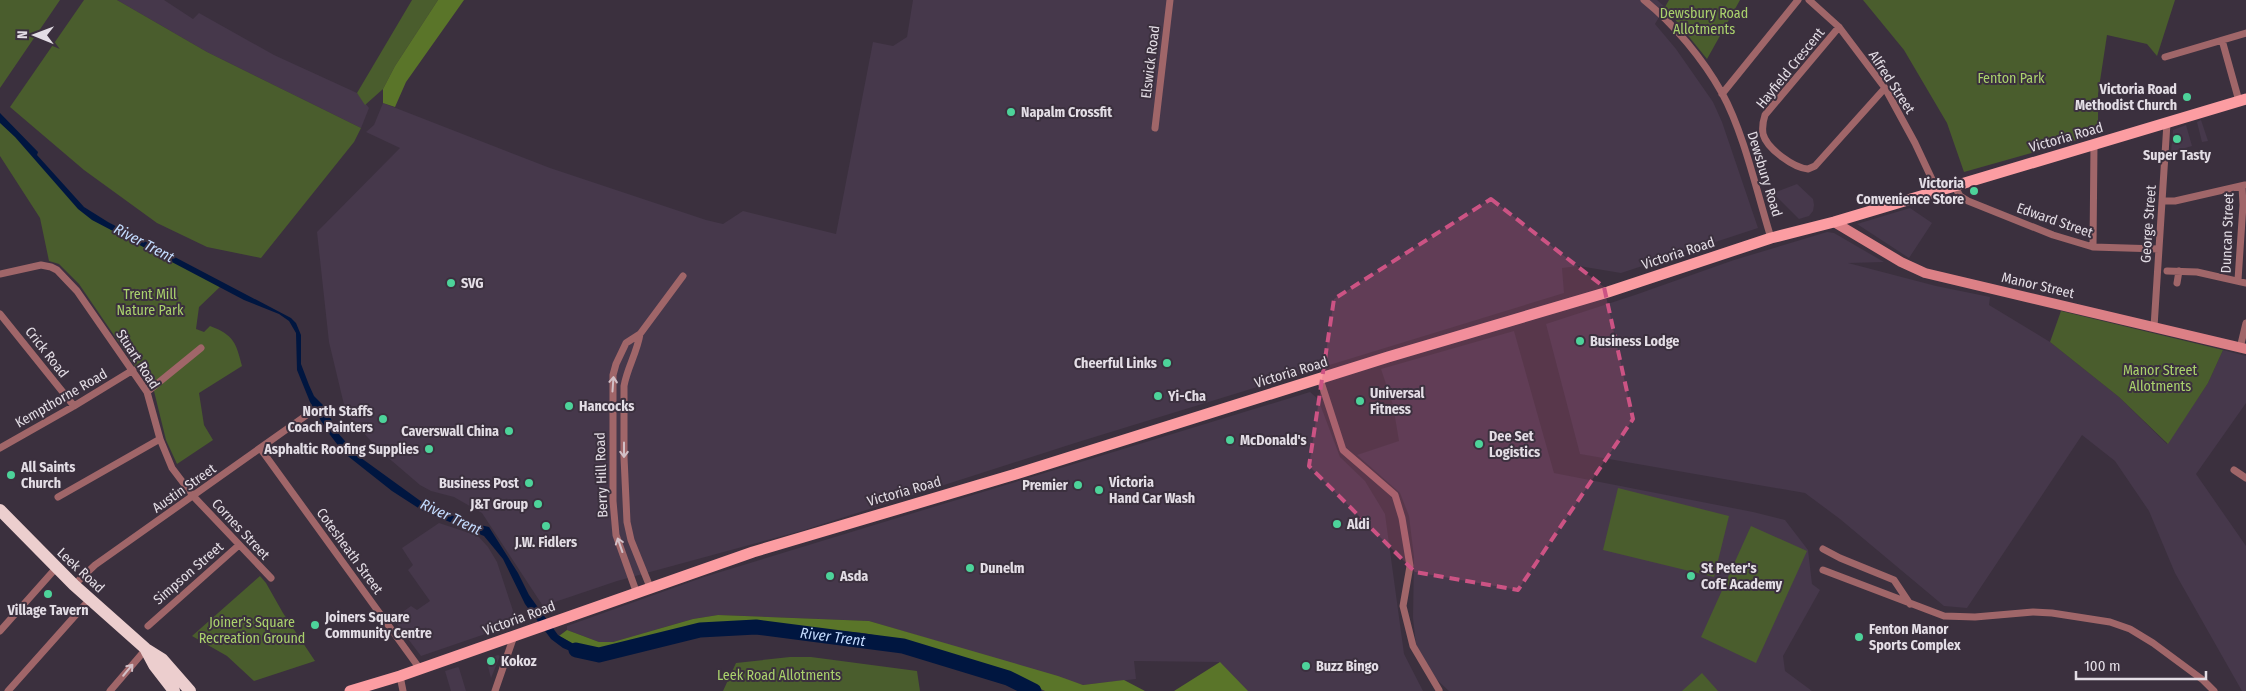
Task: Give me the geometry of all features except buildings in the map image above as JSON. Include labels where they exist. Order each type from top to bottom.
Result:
[{"type":"highway","name":"Leek Road","points":[[0,510],[5,522],[146,649],[162,659],[190,691]]},
{"type":"highway","name":"Leek Road","points":[[146,649],[154,665],[174,691]]},
{"type":"main road","name":"Victoria Road","points":[[350,691],[400,676],[636,591],[760,550],[1016,474],[1442,340],[1608,292],[1771,238],[1834,222],[2242,100]]},
{"type":"street","name":"Elswick Road","points":[[1155,128],[1170,0]]},
{"type":"street","name":"Dewsbury Road","points":[[1644,0],[1687,44],[1722,94],[1736,125],[1771,238]]},
{"type":"street","points":[[1722,94],[1798,0]]},
{"type":"street","name":"Alfred Street","points":[[1809,0],[1839,27],[1885,88],[1915,143],[1937,190]]},
{"type":"street","name":"Hayfield Crescent","points":[[1839,27],[1765,115],[1762,125],[1765,140],[1790,163],[1808,169],[1815,166],[1885,88]]},
{"type":"street","points":[[2165,56],[2246,33]]},
{"type":"street","points":[[2222,40],[2242,100]]},
{"type":"street","name":"George Street","points":[[2154,327],[2167,123]]},
{"type":"street","points":[[2093,247],[2094,145]]},
{"type":"street","name":"Edward Street","points":[[1954,185],[1960,196],[1968,201],[2053,235],[2093,247],[2159,249]]},
{"type":"street","points":[[2162,201],[2175,201],[2244,185]]},
{"type":"street","name":"Duncan Street","points":[[2238,280],[2244,185]]},
{"type":"street","name":"Manor Street","points":[[1834,222],[1901,262],[1925,273],[2243,349]]},
{"type":"street","name":"Stuart Road","points":[[0,274],[41,265],[57,270],[77,291],[147,392],[160,439],[172,468],[194,497]]},
{"type":"street","points":[[2167,271],[2197,272],[2246,283]]},
{"type":"street","points":[[2178,283],[2179,271]]},
{"type":"street","name":"Berry Hill Road","points":[[636,591],[616,535],[612,385],[616,364],[621,351],[626,344],[640,334],[682,276]]},
{"type":"street","name":"Crick Road","points":[[2,319],[74,406]]},
{"type":"street","points":[[2243,349],[2243,336],[2246,326]]},
{"type":"street","name":"Berry Hill Road","points":[[640,334],[637,350],[627,372],[624,386],[625,496],[627,522],[631,540],[650,587]]},
{"type":"street","points":[[147,392],[201,348]]},
{"type":"street","name":"Kempthorne Road","points":[[0,448],[133,370]]},
{"type":"street","points":[[1320,379],[1343,450],[1395,495],[1402,518],[1410,566],[1403,606],[1412,646],[1439,690]]},
{"type":"street","name":"Austin Street","points":[[74,585],[95,565],[194,497],[311,412]]},
{"type":"street","points":[[58,497],[160,439]]},
{"type":"street","name":"Cotesheath Street","points":[[260,448],[420,668]]},
{"type":"street","points":[[2234,470],[2246,478]]},
{"type":"street","points":[[63,484],[68,492]]},
{"type":"street","name":"Cornes Street","points":[[194,497],[271,578]]},
{"type":"street","name":"Simpson Street","points":[[148,626],[239,545]]},
{"type":"street","points":[[1823,549],[1894,580],[1911,604]]},
{"type":"street","points":[[0,631],[56,568]]},
{"type":"street","points":[[1824,570],[1911,604],[1955,617],[2033,612],[2110,622],[2130,629],[2153,643],[2203,680],[2214,691]]},
{"type":"street","points":[[8,691],[90,599]]},
{"type":"street","name":"Simpson Street","points":[[148,613],[154,620]]},
{"type":"street","points":[[495,691],[514,636]]},
{"type":"street","points":[[110,691],[146,649]]},
{"type":"street","points":[[400,676],[403,691]]},
{"type":"highlighted area","points":[[1491,199],[1604,287],[1633,419],[1518,590],[1415,572],[1309,466],[1334,299]]},
{"type":"shaded area","points":[[117,0],[164,0],[193,19],[199,13],[274,55],[357,93],[369,108],[361,128],[207,52]]},
{"type":"shaded area","points":[[913,0],[1657,0],[1665,7],[1655,24],[1676,49],[1713,102],[1722,122],[1758,228],[1621,273],[1579,266],[1562,268],[1564,293],[1075,443],[801,531],[617,581],[543,606],[482,513],[454,497],[431,491],[420,485],[378,449],[346,413],[329,342],[317,232],[400,148],[366,132],[374,125],[383,103],[550,168],[706,220],[723,224],[743,211],[836,234],[873,42],[893,46],[907,37]]},
{"type":"shaded area","points":[[2201,120],[2208,141],[2202,142],[2197,122]]},
{"type":"shaded area","name":"Super Tasty","points":[[2186,125],[2192,146],[2171,152],[2173,130]]},
{"type":"shaded area","points":[[1797,184],[1813,199],[1814,205],[1813,211],[1809,216],[1799,219],[1773,193]]},
{"type":"shaded area","points":[[1910,208],[1932,223],[1909,258],[1857,224]]},
{"type":"shaded area","points":[[1827,232],[1834,233],[1884,262],[1848,263],[1936,286],[1990,297],[1989,305],[2050,342],[2119,397],[2167,444],[2208,383],[2223,350],[2246,356],[2246,403],[2196,474],[2246,546],[2246,691],[2242,691],[2175,573],[2149,511],[2115,461],[2082,435],[1967,608],[1944,606],[1840,519],[1805,493],[1580,454],[1546,324],[1734,260]]},
{"type":"shaded area","points":[[1514,331],[1554,473],[1785,520],[1808,550],[1812,584],[1820,590],[1783,656],[1785,671],[1812,691],[1449,691],[1435,678],[1416,645],[1413,618],[1414,557],[1409,516],[1400,493],[1357,455],[1399,441],[1393,405],[1381,369]]},
{"type":"shaded area","points":[[1310,392],[1318,399],[1340,457],[1365,481],[1385,514],[1404,654],[1423,691],[1247,691],[1219,662],[1134,661],[1136,679],[1083,685],[869,621],[718,615],[693,619],[613,642],[599,642],[567,630],[567,626],[704,577]]},
{"type":"shaded area","points":[[439,523],[478,536],[488,547],[497,562],[517,623],[421,656],[393,619],[411,606],[417,610],[430,601],[408,570],[413,565],[402,548]]},
{"type":"shaded area","name":"Kokoz","points":[[500,656],[491,678],[486,659]]},
{"type":"shaded area","points":[[458,667],[466,691],[451,691],[445,671]]},
{"type":"green space","points":[[0,0],[60,0],[0,88]]},
{"type":"green space","points":[[84,0],[117,0],[207,52],[361,128],[354,142],[261,258],[207,247],[157,223],[84,170],[10,107]]},
{"type":"green space","points":[[412,0],[438,0],[395,66],[383,89],[365,105],[357,93]]},
{"type":"green space","points":[[438,0],[464,0],[406,82],[395,107],[383,103],[383,89],[395,66]]},
{"type":"green space","name":"Dewsbury Road Allotments","points":[[1669,0],[1740,0],[1707,59],[1665,7]]},
{"type":"green space","name":"Fenton Park","points":[[1863,0],[2175,0],[2157,56],[2147,44],[2107,35],[2098,94],[2098,134],[1964,172],[1947,123],[1904,50]]},
{"type":"green space","name":"Trent Mill Nature Park","points":[[0,117],[81,208],[223,284],[199,307],[196,329],[204,332],[210,326],[229,337],[236,346],[242,366],[199,393],[204,425],[213,440],[177,464],[166,440],[153,387],[135,366],[79,284],[59,264],[49,261],[40,218],[0,156]]},
{"type":"green space","name":"Manor Street Allotments","points":[[2061,311],[2223,350],[2208,383],[2168,444],[2119,397],[2050,342]]},
{"type":"green space","points":[[1618,488],[1729,516],[1714,577],[1603,550]]},
{"type":"green space","points":[[1751,526],[1807,551],[1756,663],[1701,637]]},
{"type":"green space","name":"Joiner's Square Recreation Ground","points":[[260,576],[315,661],[254,681],[227,656],[192,636]]},
{"type":"green space","points":[[718,615],[869,621],[1083,685],[1124,680],[1145,691],[1045,691],[1005,673],[953,655],[900,640],[863,633],[760,624],[711,624],[632,644],[591,650],[579,647],[559,636],[567,630],[599,642],[613,642],[693,619]]},
{"type":"green space","name":"Leek Road Allotments","points":[[790,657],[811,657],[917,671],[920,691],[723,691],[736,663]]},
{"type":"green space","points":[[1220,662],[1248,691],[1174,691]]},
{"type":"green space","points":[[1702,673],[1718,691],[1682,691]]},
{"type":"water","points":[[0,113],[38,152],[37,155],[84,207],[108,222],[291,318],[296,323],[301,335],[301,364],[314,396],[325,407],[338,433],[357,455],[426,505],[468,522],[489,527],[518,573],[529,595],[558,635],[579,647],[591,650],[600,658],[582,656],[563,648],[551,639],[525,604],[503,559],[484,536],[423,511],[392,491],[344,453],[327,431],[310,402],[297,370],[296,333],[289,321],[279,314],[244,300],[92,220],[78,209],[15,137],[0,123]]},
{"type":"waterway","name":"River Trent","points":[[576,650],[599,655],[700,630],[756,627],[903,646],[1008,678],[1034,691]]},
{"type":"place","name":"Victoria Road Methodist Church","points":[[2187,97]]},
{"type":"place","name":"Napalm Crossfit","points":[[1011,112]]},
{"type":"place","name":"Super Tasty","points":[[2177,139]]},
{"type":"place","name":"Victoria Convenience Store","points":[[1974,191]]},
{"type":"place","name":"SVG","points":[[451,283]]},
{"type":"place","name":"Business Lodge","points":[[1580,341]]},
{"type":"place","name":"Cheerful Links","points":[[1167,363]]},
{"type":"place","name":"Yi-Cha","points":[[1158,396]]},
{"type":"place","name":"Universal Fitness","points":[[1360,401]]},
{"type":"place","name":"Hancocks","points":[[569,406]]},
{"type":"place","name":"North Staffs Coach Painters","points":[[383,419]]},
{"type":"place","name":"Caverswall China","points":[[509,431]]},
{"type":"place","name":"McDonald's","points":[[1230,440]]},
{"type":"place","name":"Dee Set Logistics","points":[[1479,444]]},
{"type":"place","name":"Asphaltic Roofing Supplies","points":[[429,449]]},
{"type":"place","name":"All Saints Church","points":[[11,475]]},
{"type":"place","name":"Business Post","points":[[529,483]]},
{"type":"place","name":"Premier","points":[[1078,485]]},
{"type":"place","name":"Victoria Hand Car Wash","points":[[1099,490]]},
{"type":"place","name":"J&T Group","points":[[538,504]]},
{"type":"place","name":"Aldi","points":[[1337,524]]},
{"type":"place","name":"J.W. Fidlers","points":[[546,526]]},
{"type":"place","name":"Dunelm","points":[[970,568]]},
{"type":"place","name":"Asda","points":[[830,576]]},
{"type":"place","name":"St Peter's CofE Academy","points":[[1691,576]]},
{"type":"place","name":"Village Tavern","points":[[48,594]]},
{"type":"place","name":"Joiners Square Community Centre","points":[[315,625]]},
{"type":"place","name":"Fenton Manor Sports Complex","points":[[1859,637]]},
{"type":"place","name":"Kokoz","points":[[491,661]]},
{"type":"place","name":"Buzz Bingo","points":[[1306,666]]}]
